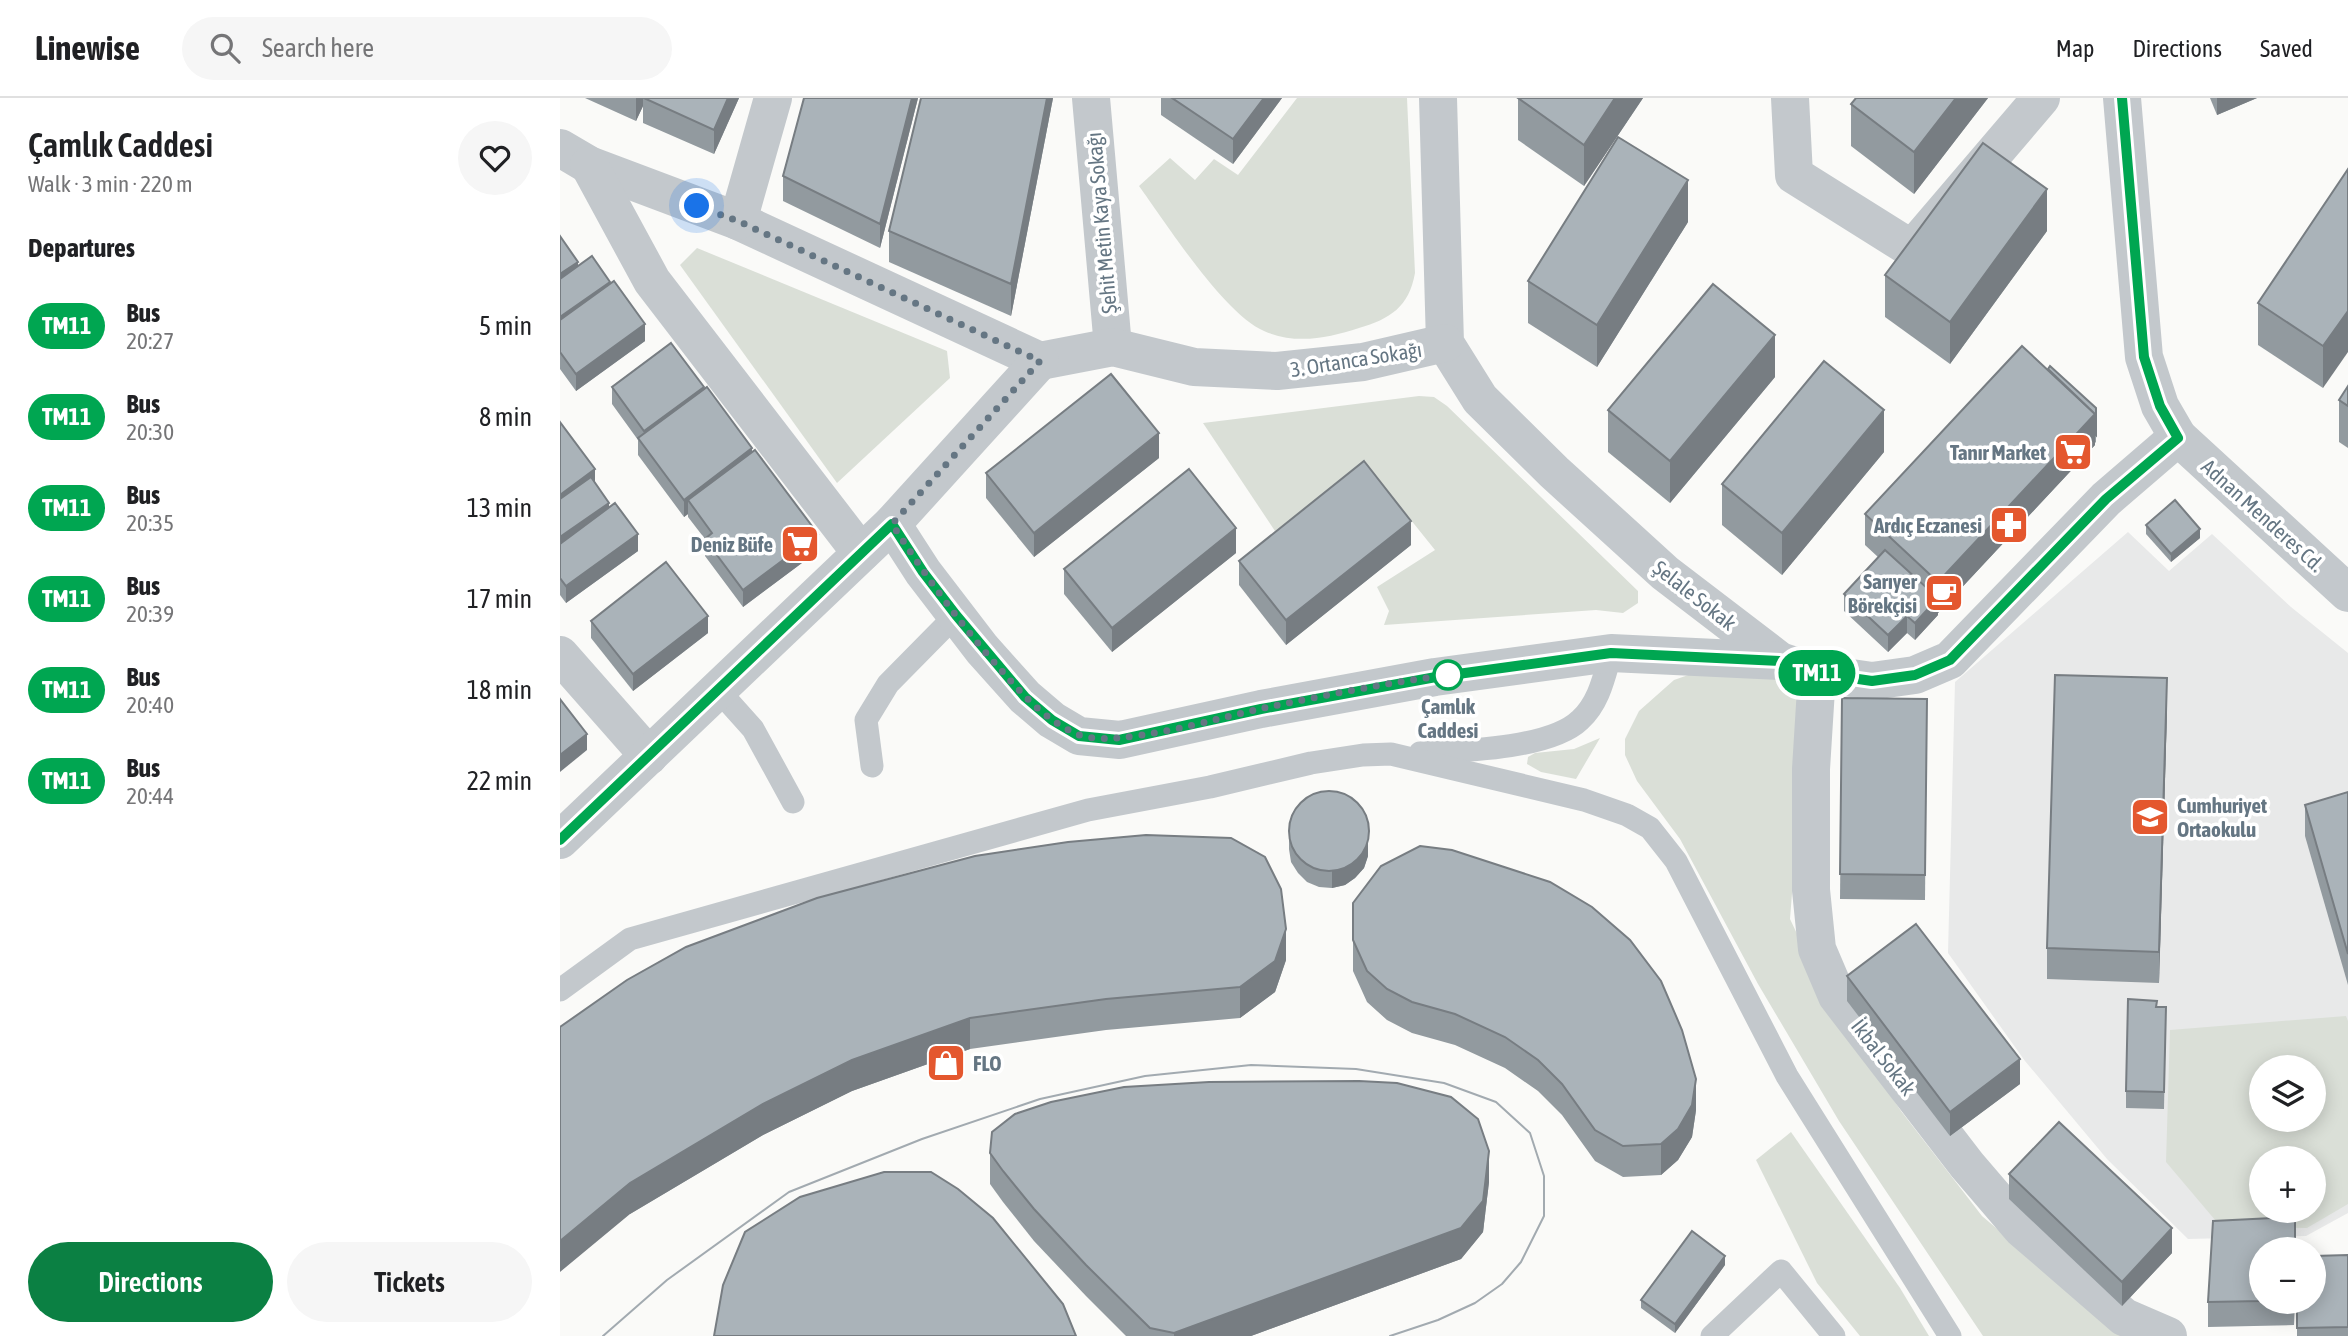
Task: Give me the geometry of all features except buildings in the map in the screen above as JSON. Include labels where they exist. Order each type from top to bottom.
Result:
[{"type":"street","points":[[738,221],[773,98]]},
{"type":"street","name":"Şehit Metin Kaya Sokağı","points":[[1091,98],[1113,347]]},
{"type":"street","points":[[1438,98],[1445,343]]},
{"type":"street","points":[[1790,98],[1794,175],[1912,249],[2041,98]]},
{"type":"street","name":"Adnan Menderes Cd.","points":[[2122,98],[2144,357],[2160,406],[2178,438],[2348,593]]},
{"type":"street","points":[[560,841],[892,524],[1040,361],[738,221],[575,156]]},
{"type":"street","points":[[575,156],[652,281],[860,553]]},
{"type":"street","name":"3. Ortanca Sokağı","points":[[1040,361],[1113,347],[1194,367],[1277,371],[1363,362],[1445,343]]},
{"type":"street","name":"Şelale Sokak","points":[[1445,343],[1480,399],[1554,472],[1665,573],[1780,661],[1817,673],[1872,681],[1915,675],[1950,660],[2106,499],[2178,438]]},
{"type":"street","points":[[892,524],[923,572],[956,615],[1025,697],[1052,720],[1079,736],[1119,740],[1261,709],[1436,677],[1611,653],[1780,661]]},
{"type":"street","points":[[560,655],[649,756]]},
{"type":"street","name":"İkbal Sokak","points":[[1817,673],[1811,769],[1811,890],[1817,949],[1837,996],[1968,1165],[2021,1228],[2124,1317],[2168,1336]]},
{"type":"lane","points":[[872,766],[866,720],[888,684],[956,615]]},
{"type":"lane","points":[[560,990],[630,939],[1088,810],[1210,787],[1311,762],[1363,755],[1471,750],[1526,742],[1562,733],[1581,720],[1599,695],[1611,653]]},
{"type":"lane","points":[[719,691],[753,729],[793,802]]},
{"type":"lane","points":[[1391,754],[1584,800],[1628,816],[1650,828],[1676,861],[1787,1076],[1950,1336]]},
{"type":"lane","points":[[1712,1336],[1781,1270],[1834,1336]]},
{"type":"shaded area","points":[[1297,98],[1407,98],[1415,273],[1412,285],[1403,303],[1389,316],[1347,332],[1312,339],[1288,338],[1264,331],[1231,306],[1196,266],[1139,186],[1170,158],[1195,180],[1214,159],[1238,175]]},
{"type":"shaded area","points":[[697,248],[947,351],[950,378],[837,483],[680,265]]},
{"type":"shaded area","points":[[1419,396],[1434,397],[1447,406],[1638,591],[1638,603],[1623,613],[1596,610],[1384,625],[1389,611],[1377,587],[1435,550],[1370,469],[1275,531],[1203,423]]},
{"type":"shaded area","name":"Cumhuriyet Ortaokulu","points":[[2128,532],[2169,571],[2212,534],[2291,607],[2348,653],[2348,1213],[2306,1236],[2188,1239],[2107,1159],[2025,1061],[1948,953],[1955,682]]},
{"type":"shaded area","points":[[1694,673],[1791,676],[1807,704],[1790,919],[1833,1010],[1901,1111],[1982,1216],[2095,1312],[2142,1336],[1983,1336],[1839,1121],[1758,984],[1680,839],[1637,781],[1625,755],[1625,739],[1639,711],[1674,680]]},
{"type":"shaded area","points":[[1600,738],[1576,779],[1541,772],[1527,764],[1528,757],[1535,753],[1574,749]]},
{"type":"shaded area","points":[[2346,1016],[2348,1204],[2326,1217],[2326,1146],[2249,1146],[2249,1223],[2316,1223],[2307,1228],[2221,1227],[2166,1162],[2170,1030]]},
{"type":"shaded area","points":[[1791,1132],[1900,1288],[1929,1336],[1860,1336],[1817,1283],[1756,1160]]},
{"type":"tram line","points":[[603,1336],[667,1280],[789,1192],[922,1139],[1040,1099],[1145,1076],[1251,1065],[1356,1069],[1444,1083],[1496,1102],[1530,1133],[1544,1176],[1544,1216],[1521,1262],[1502,1284],[1475,1303],[1438,1320],[1390,1336]]},
{"type":"bus line","name":"TM11","points":[[560,840],[892,524],[923,572],[982,649],[1025,697],[1052,720],[1079,736],[1119,740],[1261,709],[1436,677],[1611,653],[1780,661],[1817,673],[1872,681],[1915,675],[1950,660],[2106,499],[2178,438],[2160,406],[2144,357],[2122,98]]},
{"type":"place","name":"Tanır Market","points":[[2073,452]]},
{"type":"place","name":"Ardıç Eczanesi","points":[[2009,525]]},
{"type":"place","name":"Deniz Büfe","points":[[800,544]]},
{"type":"place","name":"Sarıyer Börekçisi","points":[[1944,593]]},
{"type":"place","name":"Çamlık Caddesi","points":[[1448,675]]},
{"type":"place","name":"Cumhuriyet Ortaokulu","points":[[2150,817]]},
{"type":"place","name":"FLO","points":[[946,1063]]},
{"type":"route","points":[[697,206],[738,221],[1040,361],[892,524],[923,572],[982,649],[1025,697],[1052,720],[1079,736],[1119,740],[1261,709],[1448,675]]}]
